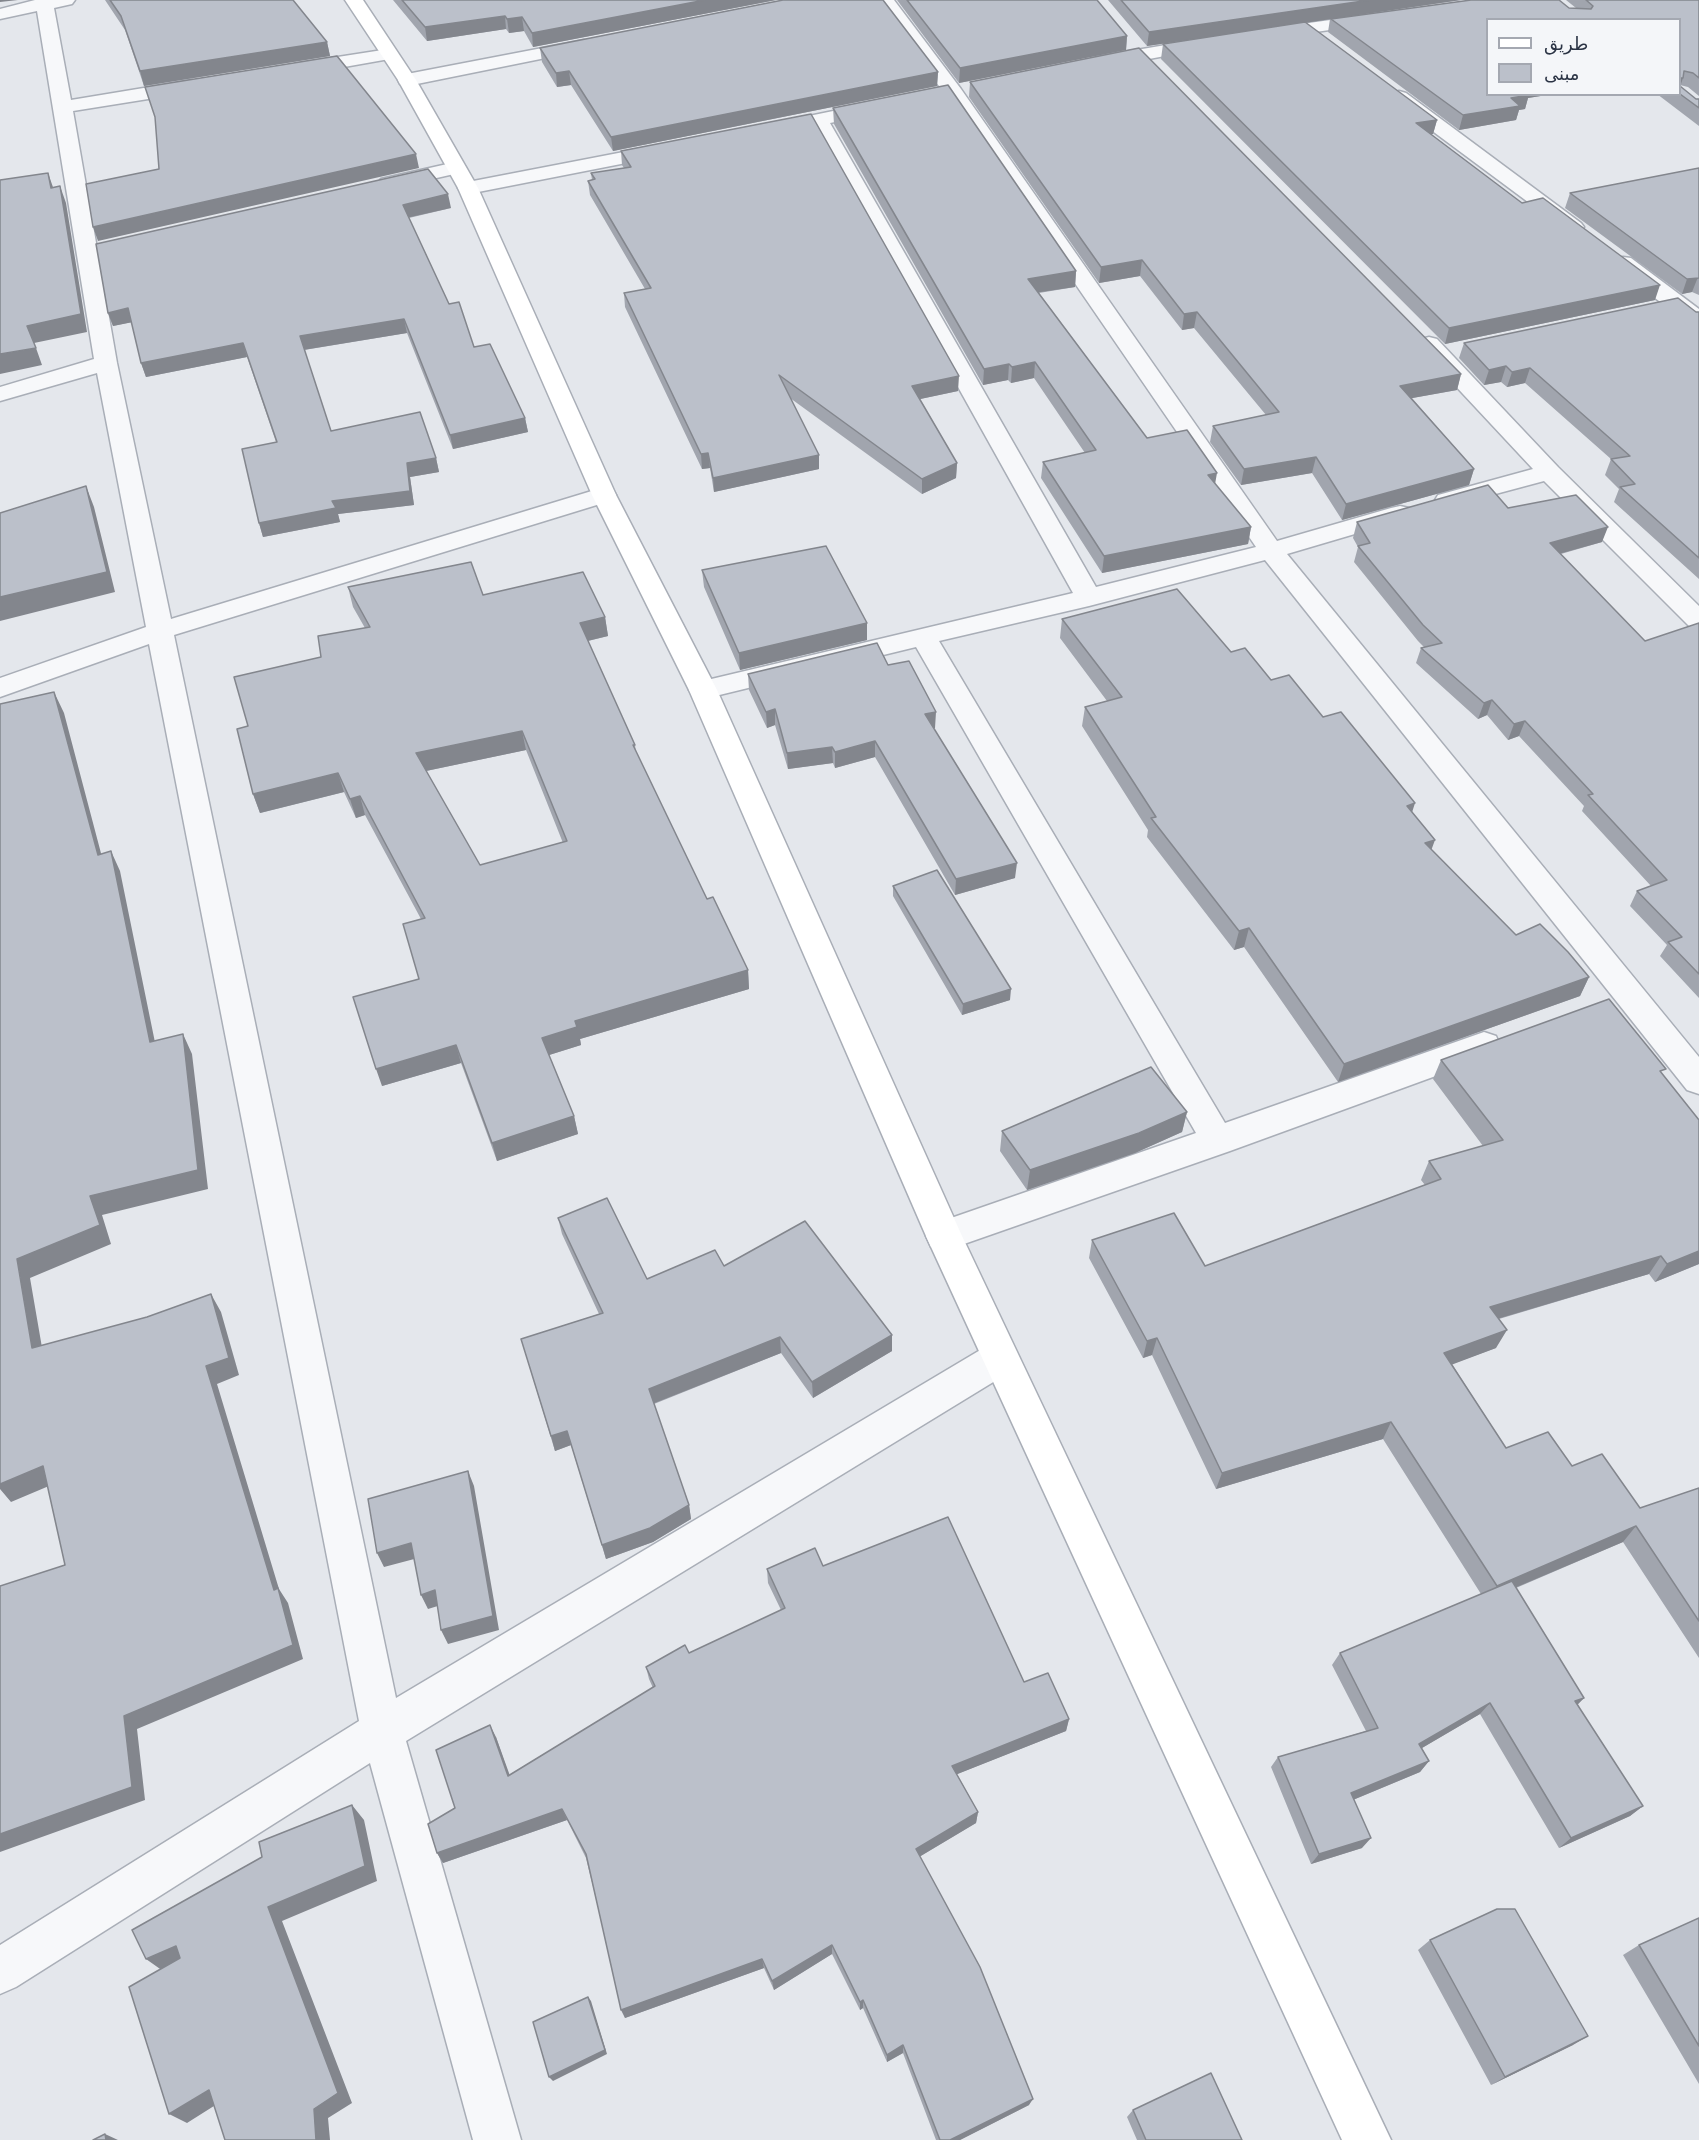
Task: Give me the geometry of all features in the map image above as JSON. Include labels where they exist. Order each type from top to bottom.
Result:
[{"type":"street","points":[[354,0],[407,80],[462,178],[604,495],[703,690],[1000,1358],[1366,2140]]},
{"type":"street","points":[[885,0],[954,92],[1272,552],[1699,1081]]},
{"type":"street","points":[[0,14],[52,1],[64,107],[100,249],[106,363],[382,1731],[497,2140]]},
{"type":"street","points":[[1247,37],[1388,17]]},
{"type":"street","points":[[1306,28],[1325,42]]},
{"type":"street","points":[[1127,36],[1159,70]]},
{"type":"street","points":[[407,80],[605,41]]},
{"type":"street","points":[[1087,65],[1224,41]]},
{"type":"street","points":[[284,71],[389,54]]},
{"type":"street","points":[[64,107],[215,82]]},
{"type":"street","points":[[1382,84],[1592,240]]},
{"type":"street","points":[[749,133],[898,104]]},
{"type":"street","points":[[819,120],[1089,598]]},
{"type":"street","points":[[364,189],[462,178],[679,147]]},
{"type":"street","points":[[1611,254],[1689,302],[1699,320]]},
{"type":"street","points":[[1655,309],[1689,302]]},
{"type":"street","points":[[1414,329],[1549,472],[1699,621]]},
{"type":"street","points":[[1439,354],[1462,349]]},
{"type":"street","points":[[0,394],[106,363]]},
{"type":"street","points":[[703,690],[1272,552],[1312,538],[1549,472]]},
{"type":"street","points":[[0,688],[160,631],[604,495]]},
{"type":"street","points":[[924,638],[1218,1141]]},
{"type":"street","points":[[1594,1006],[1627,994]]},
{"type":"street","points":[[944,1236],[1516,1034]]},
{"type":"street","points":[[0,1971],[382,1731],[1000,1358]]},
{"type":"building","points":[[110,0],[293,0],[327,42],[140,71],[121,16]]},
{"type":"building","points":[[402,0],[705,0],[532,33],[522,17],[507,19],[505,16],[425,27]]},
{"type":"building","points":[[783,0],[883,0],[938,72],[611,137],[569,71],[556,73],[540,48]]},
{"type":"building","points":[[907,0],[1097,0],[1127,36],[960,68]]},
{"type":"building","points":[[1121,0],[1370,0],[1149,32]]},
{"type":"building","points":[[1471,0],[1559,0],[1569,8],[1591,9],[1593,6],[1586,0],[1699,0],[1699,78],[1693,73],[1684,71],[1683,78],[1681,78],[1681,18],[1486,18],[1486,96],[1523,96],[1511,98],[1520,106],[1463,115],[1331,19]]},
{"type":"building","points":[[1305,22],[1437,120],[1416,123],[1522,203],[1543,198],[1660,285],[1449,328],[1163,44]]},
{"type":"building","points":[[1139,48],[1461,374],[1400,386],[1474,469],[1346,504],[1316,457],[1244,469],[1213,426],[1279,412],[1197,312],[1184,314],[1142,260],[1101,267],[970,82]]},
{"type":"building","points":[[337,56],[416,154],[93,227],[86,184],[159,169],[155,117],[145,87]]},
{"type":"building","points":[[948,85],[1076,271],[1028,279],[1147,438],[1187,430],[1217,473],[1208,475],[1251,527],[1104,556],[1043,462],[1096,450],[1035,362],[1012,367],[1009,364],[984,369],[833,108]]},
{"type":"building","points":[[1681,87],[1699,99],[1699,108],[1681,95]]},
{"type":"building","points":[[811,114],[959,376],[912,386],[957,463],[922,479],[779,375],[819,455],[713,478],[708,453],[701,454],[624,293],[651,288],[588,181],[595,179],[591,173],[631,167],[621,151]]},
{"type":"building","points":[[1699,168],[1699,278],[1687,279],[1570,193]]},
{"type":"building","points":[[428,169],[448,194],[403,205],[449,304],[459,302],[474,347],[490,344],[525,418],[450,435],[404,319],[300,336],[331,431],[420,412],[436,458],[407,463],[410,491],[332,501],[336,508],[259,523],[242,449],[277,442],[243,343],[141,363],[128,308],[108,313],[96,244]]},
{"type":"building","points":[[48,173],[51,188],[60,186],[81,314],[27,326],[36,348],[0,354],[0,180]]},
{"type":"building","points":[[1678,298],[1699,312],[1699,558],[1620,487],[1635,484],[1611,459],[1630,456],[1530,368],[1512,372],[1506,366],[1489,370],[1464,343]]},
{"type":"building","points":[[1488,485],[1508,508],[1576,495],[1608,527],[1550,543],[1645,641],[1699,623],[1699,974],[1668,942],[1682,937],[1637,891],[1667,880],[1588,795],[1593,794],[1525,721],[1514,724],[1492,700],[1484,703],[1421,648],[1442,643],[1423,625],[1358,546],[1370,543],[1357,522]]},
{"type":"building","points":[[86,486],[107,572],[0,597],[0,513]]},
{"type":"building","points":[[826,546],[867,623],[739,653],[702,570]]},
{"type":"building","points":[[471,562],[483,595],[583,572],[605,617],[580,623],[635,745],[633,745],[707,899],[713,897],[748,970],[575,1021],[577,1027],[542,1038],[574,1116],[492,1143],[456,1045],[376,1069],[353,997],[419,979],[403,924],[425,918],[360,796],[350,799],[338,773],[253,794],[237,729],[248,726],[234,677],[321,657],[318,636],[370,627],[348,587]],"holes":[[[522,731],[567,841],[480,865],[416,753]]]},
{"type":"building","points":[[1177,589],[1231,652],[1245,648],[1271,680],[1289,675],[1323,717],[1341,712],[1415,803],[1407,806],[1435,840],[1425,843],[1516,935],[1540,924],[1589,977],[1344,1064],[1249,928],[1239,931],[1151,818],[1156,817],[1085,707],[1122,697],[1062,619]]},
{"type":"building","points":[[877,643],[888,665],[909,661],[936,712],[925,714],[1017,863],[956,879],[875,741],[835,752],[832,747],[787,753],[775,709],[766,712],[748,674]]},
{"type":"building","points":[[54,692],[98,855],[111,851],[150,1042],[183,1034],[198,1170],[90,1196],[100,1225],[17,1259],[32,1348],[147,1317],[211,1294],[229,1358],[206,1366],[274,1590],[278,1588],[293,1645],[124,1716],[132,1787],[0,1834],[0,1586],[65,1565],[43,1466],[0,1484],[0,704]]},
{"type":"building","points":[[937,870],[1011,989],[963,1004],[893,886]]},
{"type":"building","points":[[1609,999],[1666,1069],[1660,1071],[1699,1120],[1699,1251],[1667,1264],[1661,1256],[1490,1307],[1507,1330],[1444,1353],[1506,1448],[1548,1432],[1572,1466],[1602,1454],[1640,1508],[1699,1488],[1699,1621],[1636,1526],[1497,1586],[1391,1422],[1222,1473],[1157,1338],[1147,1341],[1092,1240],[1174,1213],[1205,1266],[1441,1179],[1429,1161],[1503,1140],[1441,1060]]},
{"type":"building","points":[[1151,1067],[1187,1112],[1139,1133],[1030,1170],[1002,1131]]},
{"type":"building","points":[[607,1198],[647,1279],[715,1250],[724,1266],[805,1221],[892,1335],[812,1382],[780,1337],[649,1389],[689,1505],[650,1528],[602,1545],[567,1431],[551,1436],[521,1339],[603,1313],[558,1218]]},
{"type":"building","points":[[468,1471],[493,1616],[441,1630],[435,1590],[421,1595],[411,1543],[377,1553],[368,1499]]},
{"type":"building","points":[[948,1517],[1024,1682],[1048,1673],[1069,1719],[952,1766],[978,1812],[916,1849],[980,1967],[1033,2099],[950,2140],[940,2140],[903,2045],[887,2055],[863,2000],[860,2002],[832,1945],[772,1981],[762,1959],[621,2010],[586,1854],[562,1809],[437,1853],[428,1824],[455,1808],[436,1750],[490,1725],[508,1776],[655,1686],[646,1667],[685,1645],[689,1653],[785,1608],[767,1569],[815,1548],[823,1566]]},
{"type":"building","points":[[1512,1581],[1584,1698],[1575,1701],[1643,1806],[1571,1838],[1490,1703],[1419,1744],[1429,1761],[1351,1793],[1371,1838],[1319,1854],[1278,1757],[1378,1728],[1340,1653]]},
{"type":"building","points":[[352,1805],[365,1866],[268,1907],[338,2093],[314,2109],[316,2140],[225,2140],[209,2090],[169,2114],[129,1987],[180,1958],[176,1946],[146,1959],[132,1930],[262,1857],[259,1842]]},
{"type":"building","points":[[1497,1909],[1515,1909],[1588,2036],[1505,2077],[1430,1940]]},
{"type":"building","points":[[1699,1918],[1699,2046],[1639,1945]]},
{"type":"building","points":[[588,1997],[605,2050],[549,2077],[533,2022]]},
{"type":"building","points":[[1211,2073],[1242,2140],[1146,2140],[1133,2110]]},
{"type":"building","points":[[105,2134],[106,2140],[93,2140]]}]
